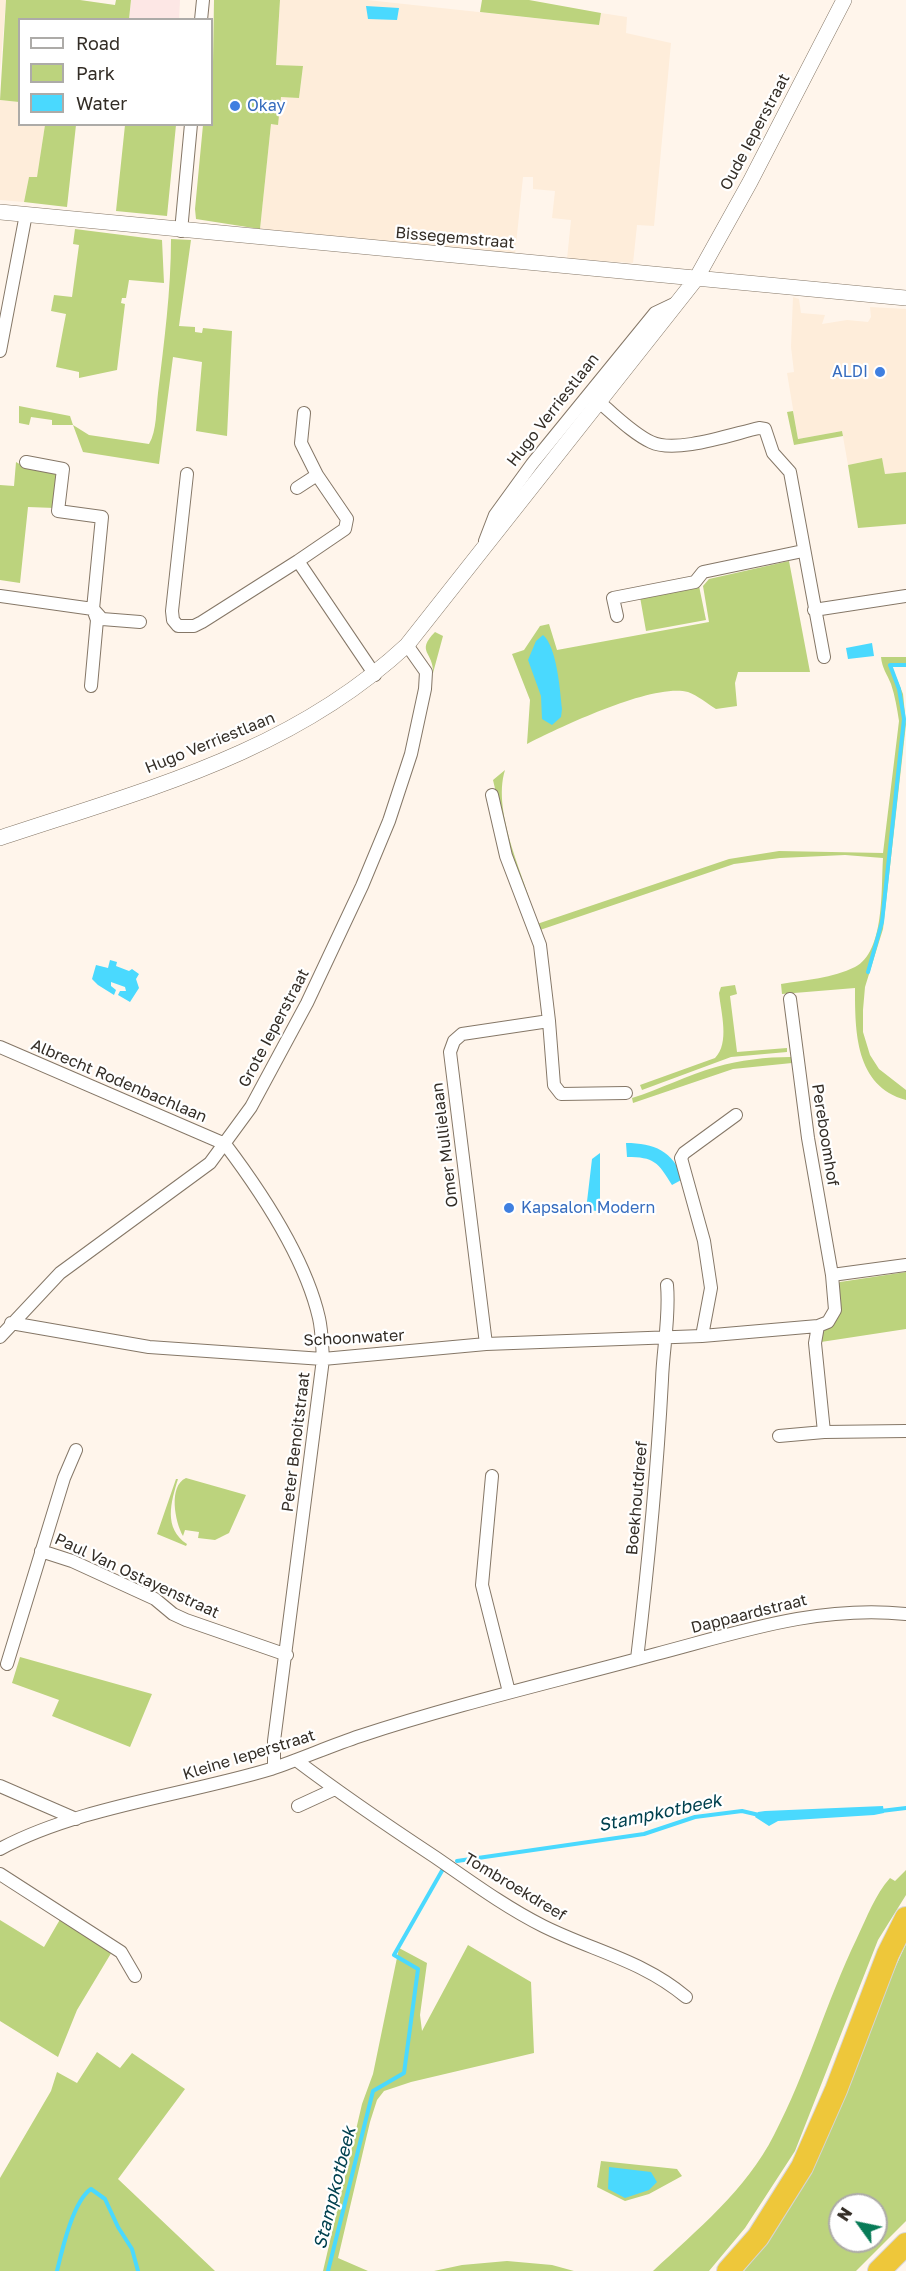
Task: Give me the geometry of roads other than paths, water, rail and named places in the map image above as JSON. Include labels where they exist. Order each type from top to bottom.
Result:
[{"type":"highway","points":[[728,2271],[764,2229],[802,2167],[836,2090],[888,1954],[906,1918]]},
{"type":"highway","points":[[879,2271],[906,2244]]},
{"type":"street","points":[[201,18],[203,0]]},
{"type":"street","name":"Oude Ieperstraat","points":[[696,279],[755,173],[844,0]]},
{"type":"street","points":[[181,231],[191,126]]},
{"type":"street","name":"Bissegemstraat","points":[[0,212],[181,231],[906,298]]},
{"type":"street","points":[[0,351],[26,214]]},
{"type":"street","name":"Hugo Verriestlaan","points":[[0,838],[242,753],[323,711],[375,675],[407,645],[696,279]]},
{"type":"street","name":"Hugo Verriestlaan","points":[[479,556],[495,515],[532,464],[655,313],[676,303]]},
{"type":"street","points":[[599,402],[644,438],[661,445],[679,446],[759,428],[765,429],[773,453],[790,472],[824,657]]},
{"type":"street","points":[[187,474],[171,611],[172,620],[178,626],[194,626],[202,622],[345,529],[348,519],[317,475],[301,443],[304,413]]},
{"type":"street","points":[[26,462],[63,469],[58,511],[102,517],[93,609],[97,620],[91,686]]},
{"type":"street","points":[[297,488],[317,475]]},
{"type":"street","points":[[617,616],[614,598],[694,582],[703,572],[803,551]]},
{"type":"street","points":[[298,561],[375,675]]},
{"type":"street","points":[[0,596],[93,609],[102,619],[140,622]]},
{"type":"street","points":[[814,610],[906,596]]},
{"type":"street","name":"Grote Ieperstraat","points":[[0,1337],[60,1274],[185,1183],[210,1162],[251,1107],[307,1003],[363,886],[389,821],[411,754],[425,688],[426,672],[407,645]]},
{"type":"street","points":[[492,795],[506,856],[540,945],[554,1085],[561,1094],[626,1094]]},
{"type":"street","name":"Pereboomhof","points":[[790,999],[808,1138],[832,1275],[835,1310],[828,1322],[818,1326]]},
{"type":"street","name":"Omer Mullielaan","points":[[486,1344],[450,1052],[454,1041],[462,1034],[549,1021]]},
{"type":"street","name":"Albrecht Rodenbachlaan","points":[[0,1047],[225,1144]]},
{"type":"street","points":[[736,1115],[684,1153],[681,1158],[704,1241],[711,1288],[702,1336],[818,1326],[815,1343],[824,1432]]},
{"type":"street","name":"Peter Benoitstraat","points":[[225,1144],[274,1217],[308,1284],[320,1319],[323,1359],[287,1655],[274,1741],[274,1768]]},
{"type":"street","points":[[832,1275],[906,1265]]},
{"type":"street","points":[[664,1338],[670,1315],[667,1285]]},
{"type":"street","name":"Schoonwater","points":[[11,1323],[149,1347],[323,1359],[486,1344],[702,1336]]},
{"type":"street","name":"Boekhoutdreef","points":[[637,1659],[657,1472],[664,1338]]},
{"type":"street","points":[[779,1436],[824,1432],[906,1431]]},
{"type":"street","name":"Paul Van Ostayenstraat","points":[[7,1664],[64,1478],[76,1450]]},
{"type":"street","points":[[492,1476],[482,1585],[509,1692]]},
{"type":"street","name":"Paul Van Ostayenstraat","points":[[41,1551],[72,1561],[154,1599],[172,1614],[186,1620],[287,1655]]},
{"type":"street","name":"Dappaardstraat","points":[[602,1669],[813,1614],[852,1611],[906,1614]]},
{"type":"street","name":"Kleine Ieperstraat","points":[[0,1849],[45,1828],[274,1768],[360,1736],[509,1692],[602,1669]]},
{"type":"street","name":"Tombroekdreef","points":[[296,1760],[466,1878],[534,1921],[643,1967],[666,1980],[686,1997]]},
{"type":"street","points":[[0,1786],[76,1819]]},
{"type":"street","points":[[298,1806],[335,1789]]},
{"type":"street","points":[[0,1874],[121,1952],[135,1976]]},
{"type":"water","points":[[366,6],[399,8],[397,20],[368,19]]},
{"type":"water","points":[[543,635],[555,659],[562,709],[561,717],[552,725],[542,719],[541,696],[528,660],[536,641]]},
{"type":"water","points":[[872,643],[874,656],[848,659],[846,648]]},
{"type":"water","points":[[110,960],[117,962],[116,966],[129,971],[132,969],[139,974],[136,979],[139,988],[130,1002],[118,995],[120,991],[126,991],[125,987],[111,982],[111,986],[116,990],[114,995],[92,979],[96,965],[108,968]]},
{"type":"water","points":[[626,1143],[636,1143],[661,1150],[674,1162],[683,1179],[672,1185],[654,1162],[643,1158],[627,1157]]},
{"type":"water","points":[[600,1153],[600,1205],[597,1211],[586,1210],[592,1159]]},
{"type":"water","points":[[883,1806],[884,1813],[874,1815],[778,1821],[769,1826],[755,1817],[758,1812],[765,1811]]},
{"type":"water","points":[[609,2167],[651,2172],[657,2182],[649,2190],[625,2198],[608,2189]]},
{"type":"waterway","points":[[868,972],[882,922],[904,719],[899,689],[890,665],[906,665]]},
{"type":"waterway","name":"Stampkotbeek","points":[[881,1811],[906,1808]]},
{"type":"waterway","name":"Stampkotbeek","points":[[457,1861],[644,1834],[695,1817],[742,1811],[759,1815]]},
{"type":"waterway","name":"Stampkotbeek","points":[[328,2271],[373,2091],[404,2073],[418,1969],[394,1955],[443,1869]]},
{"type":"waterway","name":"Stampkotbeek","points":[[57,2271],[74,2215],[79,2204],[91,2189],[105,2199],[118,2227],[132,2249],[138,2271]]},
{"type":"place","name":"Okay","points":[[235,106]]},
{"type":"place","name":"ALDI","points":[[880,372]]},
{"type":"place","name":"Kapsalon Modern","points":[[509,1208]]}]
